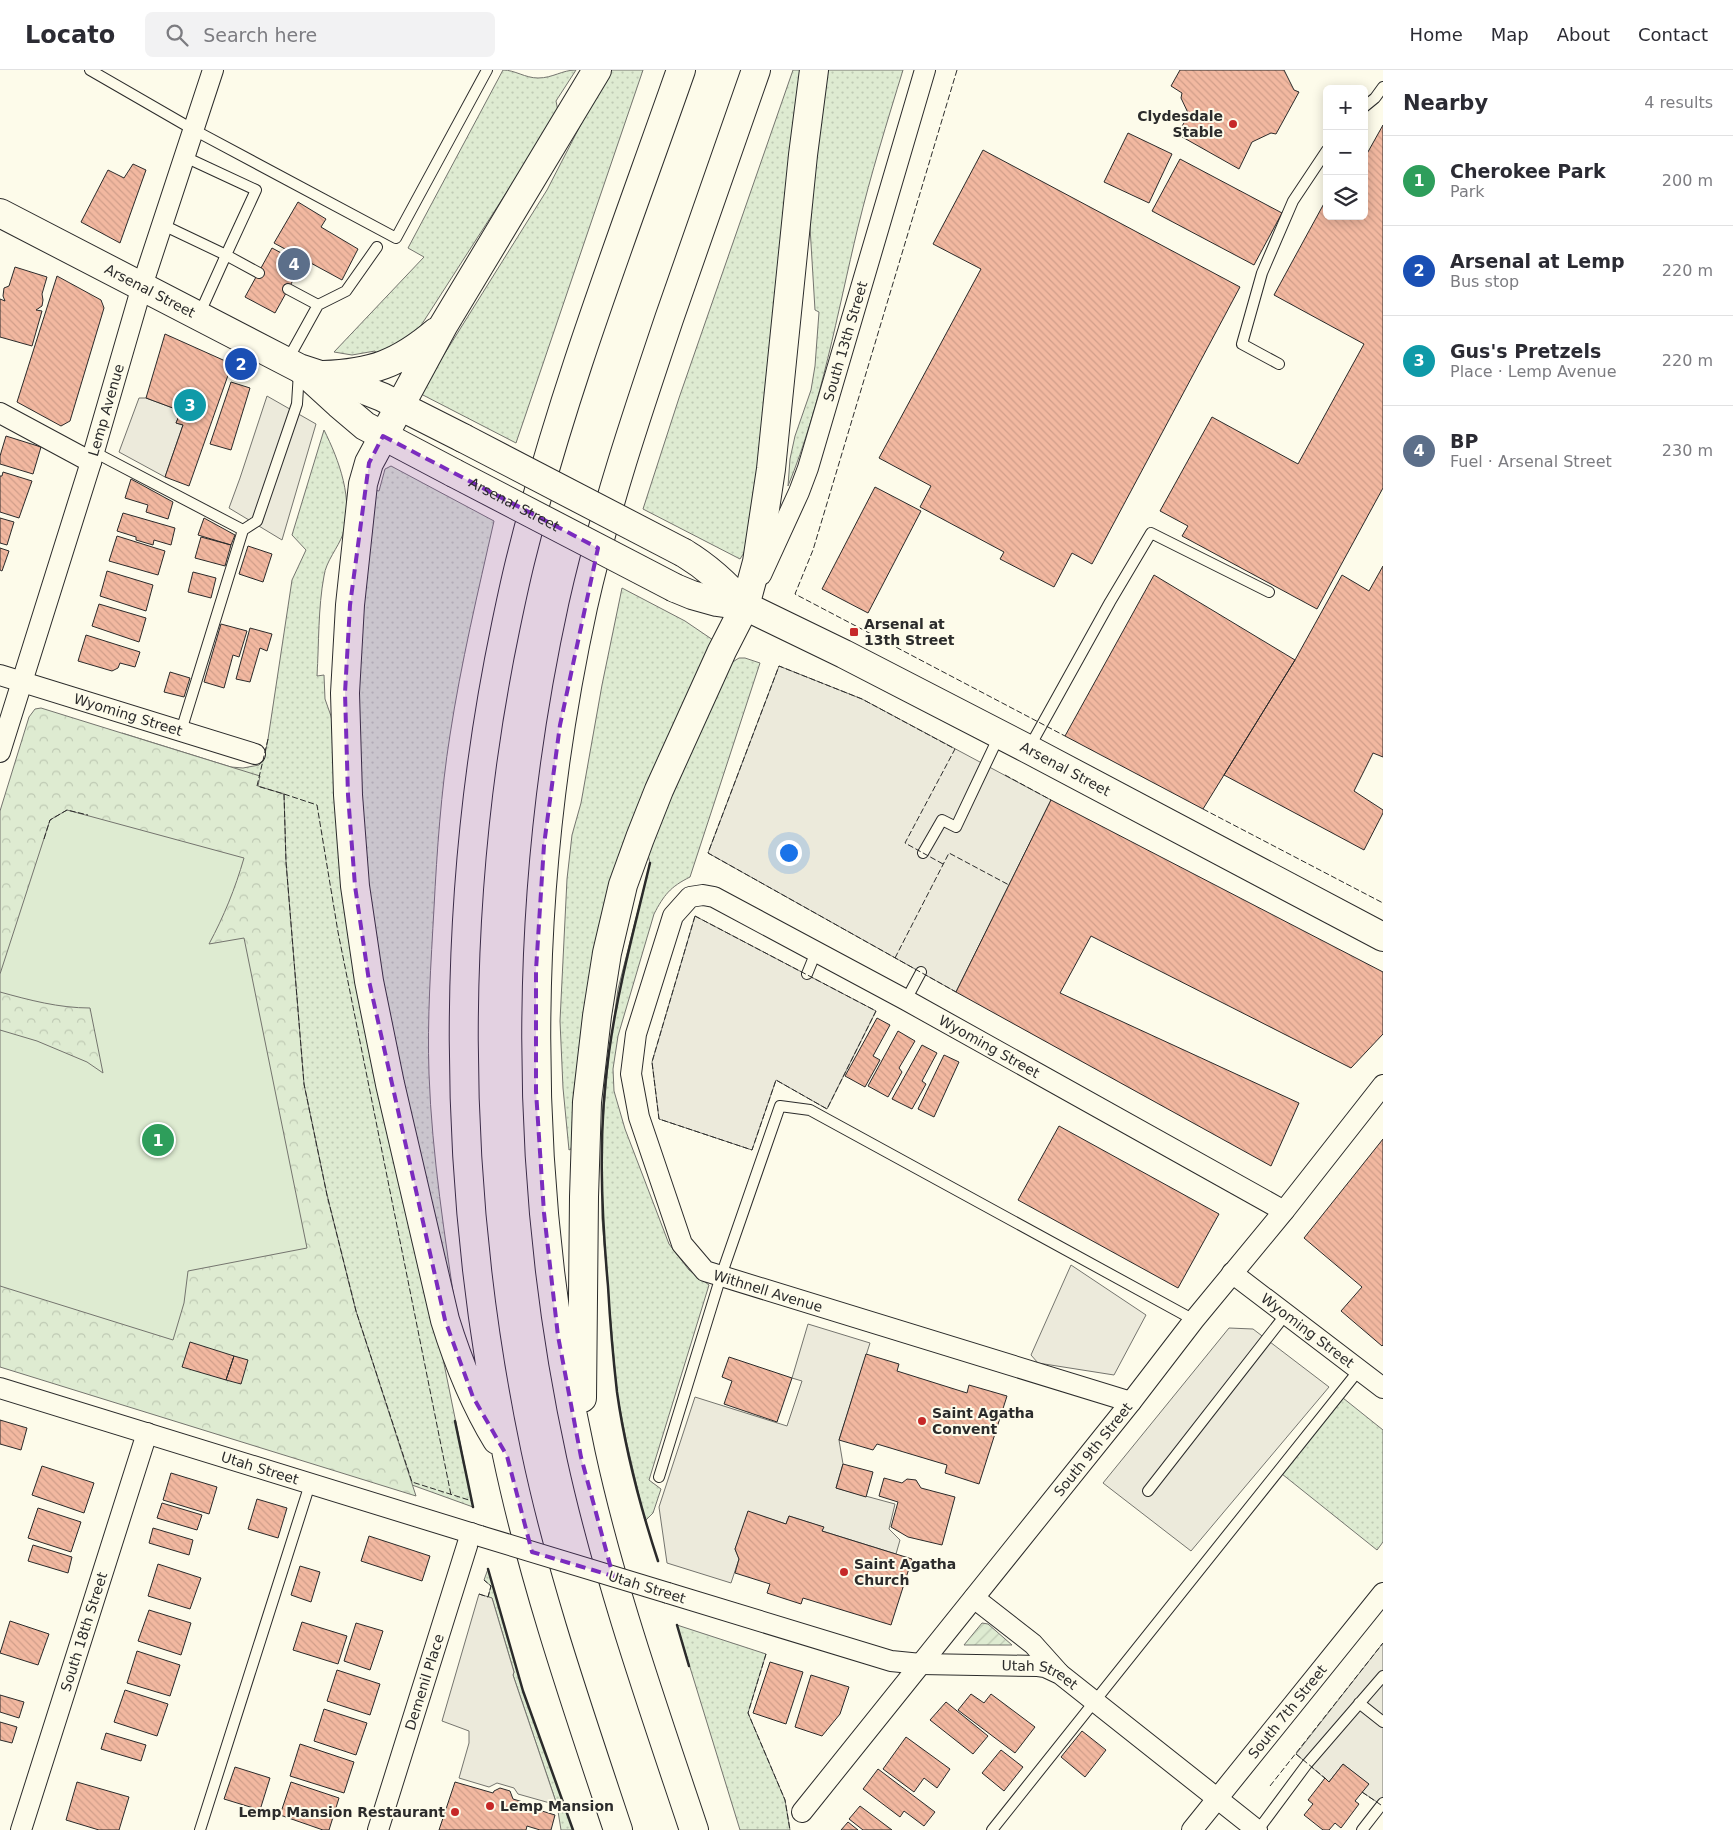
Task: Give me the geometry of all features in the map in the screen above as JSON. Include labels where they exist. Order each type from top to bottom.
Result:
[{"type":"main road","points":[[507,1456],[473,1396],[457,1358],[445,1320],[390,1084],[369,981],[355,886],[348,795],[345,693],[350,605],[364,474],[443,326],[597,70]]},
{"type":"main road","points":[[618,1830],[548,1613],[507,1456],[492,1373],[480,1292],[468,1168],[463,1045],[467,918],[477,797],[496,674],[521,555],[558,426],[681,70]]},
{"type":"main road","points":[[694,1830],[623,1611],[581,1457],[558,1336],[544,1213],[536,1101],[536,970],[546,836],[560,725],[584,604],[615,484],[756,70]]},
{"type":"main road","points":[[581,1457],[587,1102],[594,1034],[607,953],[623,886],[654,801],[722,651],[745,606],[757,562],[768,492],[803,155],[814,70]]},
{"type":"main road","name":"Arsenal Street","points":[[0,213],[303,368],[400,405],[684,553],[704,565],[726,584],[745,606]]},
{"type":"main road","points":[[303,368],[348,374],[378,367],[397,360],[416,349],[443,326]]},
{"type":"main road","name":"Arsenal Street","points":[[303,368],[339,404],[366,426],[383,436],[675,588],[692,596],[745,606],[844,654],[1383,937]]},
{"type":"street","name":"Lemp Avenue","points":[[0,752],[93,457],[142,286],[213,70]]},
{"type":"street","name":"South 13th Street","points":[[745,606],[782,530],[808,468],[925,70]]},
{"type":"street","points":[[0,413],[93,457]]},
{"type":"street","name":"Wyoming Street","points":[[0,675],[255,754]]},
{"type":"street","name":"Wyoming Street","points":[[690,897],[703,895],[714,897],[906,1000],[1284,1210]]},
{"type":"street","name":"Withnell Avenue","points":[[690,897],[673,916],[636,1034],[631,1074],[639,1117],[682,1244],[705,1271],[1131,1402]]},
{"type":"street","name":"South 9th Street","points":[[802,1812],[1383,1085]]},
{"type":"street","name":"Wyoming Street","points":[[1232,1273],[1383,1388]]},
{"type":"street","name":"Utah Street","points":[[0,1388],[877,1658],[921,1664],[1045,1667],[1060,1674],[1258,1830]]},
{"type":"street","name":"South 18th Street","points":[[21,1830],[147,1433]]},
{"type":"street","name":"Demenil Place","points":[[378,1830],[476,1535]]},
{"type":"street","name":"South 7th Street","points":[[1192,1830],[1383,1593]]},
{"type":"street","points":[[974,1598],[1033,1644],[1060,1674]]},
{"type":"lane","points":[[90,70],[194,130],[396,238],[487,70]]},
{"type":"lane","points":[[1368,104],[1383,87]]},
{"type":"lane","points":[[1279,364],[1242,344],[1262,273],[1293,201],[1323,156]]},
{"type":"lane","points":[[185,157],[256,190],[199,315]]},
{"type":"lane","points":[[163,225],[259,273]]},
{"type":"lane","points":[[318,305],[346,291],[377,247]]},
{"type":"lane","points":[[288,289],[318,305]]},
{"type":"lane","points":[[181,731],[243,530],[257,521],[297,404],[303,368],[318,305]]},
{"type":"lane","points":[[93,457],[243,530]]},
{"type":"lane","points":[[1028,749],[1110,602],[1152,533],[1269,592]]},
{"type":"lane","points":[[922,853],[942,820],[956,827],[999,735]]},
{"type":"lane","points":[[807,974],[816,952]]},
{"type":"lane","points":[[906,1000],[921,972]]},
{"type":"lane","points":[[659,1477],[721,1276],[780,1106],[810,1110],[1194,1320]]},
{"type":"lane","points":[[1148,1491],[1286,1314]]},
{"type":"lane","points":[[992,1830],[1360,1370]]},
{"type":"lane","points":[[200,1830],[310,1484]]},
{"type":"lane","points":[[1258,1830],[1306,1764],[1383,1676]]},
{"type":"lane","points":[[1359,1703],[1383,1722]]},
{"type":"lane","points":[[1362,1830],[1383,1803]]},
{"type":"highlighted area","points":[[383,436],[598,548],[560,725],[544,845],[536,970],[536,1091],[544,1213],[558,1336],[581,1457],[613,1576],[532,1552],[507,1456],[473,1397],[445,1320],[369,981],[355,886],[348,795],[345,693],[350,605],[369,463]]},
{"type":"green space","points":[[503,70],[538,78],[576,70],[556,101],[558,111],[555,117],[420,327],[409,337],[377,356],[375,351],[352,355],[334,352],[424,257],[408,248]]},
{"type":"green space","points":[[609,70],[643,70],[516,443],[421,394],[547,190]]},
{"type":"green space","points":[[793,70],[804,70],[749,545],[740,559],[643,509],[679,398]]},
{"type":"green space","points":[[824,70],[903,70],[863,207],[820,391],[788,486],[790,459],[795,436],[811,390],[815,366],[819,312],[815,310],[810,227]]},
{"type":"green space","points":[[324,430],[340,467],[347,508],[343,534],[325,570],[320,613],[317,676],[324,675],[325,699],[331,716],[335,738],[420,1245],[473,1507],[412,1485],[285,1446],[0,845],[122,733],[231,767],[243,768],[259,765],[264,759],[292,580],[306,550],[292,535]]},
{"type":"green space","points":[[391,466],[494,521],[454,708],[447,756],[438,843],[431,970],[429,1074],[433,1135],[457,1319],[387,1017],[365,872],[356,724],[362,604],[374,490],[379,491],[385,469]]},
{"type":"green space","points":[[622,588],[685,621],[713,640],[654,774],[571,1149],[569,1150],[563,1088],[560,1021],[567,879],[572,835],[581,803]]},
{"type":"green space","points":[[739,658],[760,663],[690,877],[677,884],[668,892],[654,914],[618,1036],[613,1069],[614,1091],[625,1129],[669,1244],[689,1270],[709,1285],[649,1480],[661,1489],[653,1513],[645,1521],[617,1393],[602,1219],[602,1132],[609,1054],[618,989],[650,863],[648,855],[674,785],[731,663]]},
{"type":"green space","points":[[41,708],[260,776],[258,786],[284,794],[286,862],[304,1084],[327,1195],[356,1311],[416,1496],[0,1367],[0,811],[29,717],[35,709]]},
{"type":"green space","points":[[67,810],[244,858],[229,902],[209,944],[244,938],[307,1248],[188,1271],[184,1303],[173,1340],[0,1286],[0,1030],[37,1041],[87,1062],[103,1073],[90,1008],[33,1001],[0,992],[0,974],[50,820]]},
{"type":"green space","points":[[1343,1398],[1383,1430],[1383,1542],[1377,1550],[1282,1474]]},
{"type":"green space","points":[[488,1569],[523,1691],[573,1830],[561,1830],[557,1805],[513,1675],[514,1672],[492,1598],[488,1597],[491,1586],[484,1580]]},
{"type":"green space","points":[[982,1623],[988,1624],[1012,1645],[964,1645]]},
{"type":"green space","points":[[677,1625],[766,1654],[748,1713],[785,1800],[790,1830],[740,1830]]},
{"type":"shaded area","points":[[267,396],[316,424],[282,540],[229,508]]},
{"type":"shaded area","points":[[139,398],[146,398],[181,411],[176,423],[183,425],[165,477],[119,452]]},
{"type":"shaded area","points":[[779,666],[862,699],[1051,800],[956,992],[708,853]]},
{"type":"shaded area","points":[[695,916],[876,1011],[827,1109],[776,1080],[752,1150],[659,1119],[652,1062]]},
{"type":"shaded area","points":[[1071,1265],[1146,1315],[1114,1375],[1038,1363],[1031,1355]]},
{"type":"shaded area","points":[[808,1324],[870,1343],[839,1440],[843,1464],[836,1488],[895,1504],[889,1529],[900,1540],[896,1554],[822,1531],[823,1527],[789,1516],[786,1524],[749,1512],[735,1549],[739,1559],[731,1583],[667,1563],[659,1507],[695,1397],[787,1426],[802,1381],[792,1378]]},
{"type":"shaded area","points":[[1229,1328],[1253,1329],[1329,1387],[1191,1551],[1103,1483]]},
{"type":"shaded area","points":[[479,1594],[492,1598],[514,1672],[513,1675],[557,1805],[518,1794],[514,1788],[497,1783],[489,1787],[459,1778],[469,1743],[469,1731],[442,1721]]},
{"type":"shaded area","points":[[1383,1643],[1383,1806],[1362,1792],[1368,1784],[1343,1764],[1329,1782],[1296,1754]]},
{"type":"building","name":"Clydesdale Stable","points":[[1180,70],[1284,70],[1294,90],[1299,92],[1276,134],[1271,133],[1252,142],[1239,169],[1177,134],[1189,115],[1181,98],[1182,93],[1171,86]]},
{"type":"building","points":[[1383,125],[1383,488],[1317,609],[1182,536],[1188,526],[1160,511],[1212,417],[1298,464],[1364,344],[1274,295],[1323,205],[1323,220],[1368,220],[1368,152]]},
{"type":"building","points":[[1128,133],[1172,154],[1149,203],[1104,182]]},
{"type":"building","points":[[983,150],[1240,287],[1092,564],[1072,553],[1054,587],[1000,559],[1004,552],[920,507],[931,486],[879,458],[981,269],[933,244]]},
{"type":"building","points":[[1180,159],[1282,213],[1254,265],[1152,211]]},
{"type":"building","points":[[133,164],[146,170],[120,243],[81,222],[108,170],[124,178]]},
{"type":"building","points":[[298,202],[326,219],[321,227],[358,249],[342,280],[274,243]]},
{"type":"building","points":[[272,248],[302,264],[275,313],[245,297]]},
{"type":"building","points":[[15,267],[47,277],[42,294],[42,306],[36,310],[42,311],[32,346],[0,337],[0,299],[5,301],[3,296],[4,288],[9,286]]},
{"type":"building","points":[[57,276],[101,300],[104,308],[70,421],[61,426],[17,402]]},
{"type":"building","points":[[165,334],[232,364],[189,486],[165,477],[183,425],[176,423],[181,411],[146,398]]},
{"type":"building","points":[[231,382],[250,388],[231,450],[210,444]]},
{"type":"building","points":[[6,436],[41,447],[33,474],[0,464],[0,456]]},
{"type":"building","points":[[3,472],[32,481],[19,518],[0,512],[0,476],[2,476]]},
{"type":"building","points":[[131,479],[173,502],[168,519],[146,512],[148,505],[125,498]]},
{"type":"building","points":[[875,487],[921,511],[868,613],[822,589]]},
{"type":"building","points":[[123,513],[175,528],[171,545],[154,540],[153,545],[136,540],[136,537],[117,531]]},
{"type":"building","points":[[0,518],[14,522],[7,545],[0,543]]},
{"type":"building","points":[[204,518],[235,535],[231,545],[198,535]]},
{"type":"building","points":[[117,536],[165,551],[158,575],[109,561]]},
{"type":"building","points":[[201,537],[231,545],[225,566],[195,558]]},
{"type":"building","points":[[248,546],[272,554],[263,582],[239,574]]},
{"type":"building","points":[[0,548],[9,551],[2,571],[0,570]]},
{"type":"building","points":[[1383,566],[1383,757],[1373,753],[1354,791],[1383,810],[1383,813],[1364,850],[1224,775],[1295,660],[1342,575],[1369,591]]},
{"type":"building","points":[[107,571],[153,585],[146,611],[100,596]]},
{"type":"building","points":[[193,572],[216,578],[211,598],[188,592]]},
{"type":"building","points":[[1154,575],[1295,660],[1203,809],[1065,736]]},
{"type":"building","points":[[99,604],[146,618],[139,642],[92,626]]},
{"type":"building","points":[[221,624],[247,631],[239,657],[233,655],[224,688],[204,682]]},
{"type":"building","points":[[250,628],[272,634],[267,651],[260,648],[250,682],[236,679]]},
{"type":"building","points":[[86,635],[140,652],[135,667],[120,663],[118,668],[112,671],[78,661]]},
{"type":"building","points":[[170,672],[190,678],[184,697],[164,692]]},
{"type":"building","points":[[1051,800],[1383,972],[1383,1034],[1351,1068],[1091,936],[1060,993],[1299,1103],[1271,1166],[956,992]]},
{"type":"building","points":[[877,1018],[890,1025],[873,1056],[880,1060],[865,1087],[845,1076]]},
{"type":"building","points":[[898,1031],[915,1041],[899,1068],[902,1072],[888,1097],[868,1086]]},
{"type":"building","points":[[922,1045],[937,1053],[922,1081],[926,1084],[912,1109],[892,1099]]},
{"type":"building","points":[[944,1055],[959,1062],[934,1117],[918,1109]]},
{"type":"building","points":[[1059,1126],[1219,1214],[1178,1288],[1018,1200]]},
{"type":"building","points":[[1383,1139],[1382,1346],[1341,1311],[1362,1287],[1304,1238]]},
{"type":"building","points":[[190,1342],[234,1356],[226,1380],[182,1367]]},
{"type":"building","points":[[866,1354],[899,1364],[897,1371],[967,1393],[969,1385],[1007,1396],[979,1484],[945,1473],[947,1465],[877,1444],[873,1450],[839,1440]]},
{"type":"building","points":[[234,1356],[248,1360],[241,1384],[226,1380]]},
{"type":"building","points":[[729,1357],[792,1378],[777,1422],[724,1404],[732,1381],[722,1377]]},
{"type":"building","points":[[0,1420],[27,1428],[21,1450],[0,1444]]},
{"type":"building","points":[[843,1464],[873,1472],[866,1497],[836,1488]]},
{"type":"building","points":[[42,1466],[94,1483],[84,1513],[32,1495]]},
{"type":"building","points":[[171,1473],[217,1487],[209,1514],[163,1500]]},
{"type":"building","points":[[884,1478],[902,1483],[907,1479],[916,1480],[921,1488],[955,1497],[942,1545],[908,1537],[891,1527],[898,1502],[879,1496]]},
{"type":"building","points":[[257,1499],[287,1508],[278,1538],[248,1529]]},
{"type":"building","points":[[162,1503],[202,1515],[197,1530],[157,1518]]},
{"type":"building","points":[[38,1508],[81,1522],[71,1552],[28,1538]]},
{"type":"building","points":[[748,1511],[786,1524],[789,1516],[824,1527],[822,1531],[912,1559],[891,1625],[803,1598],[801,1604],[767,1593],[770,1584],[735,1573],[739,1559],[735,1549]]},
{"type":"building","points":[[153,1528],[193,1540],[189,1555],[149,1543]]},
{"type":"building","points":[[369,1536],[430,1556],[422,1581],[361,1561]]},
{"type":"building","points":[[33,1545],[72,1557],[68,1573],[28,1561]]},
{"type":"building","points":[[158,1564],[201,1578],[190,1609],[148,1596]]},
{"type":"building","points":[[300,1566],[320,1572],[311,1602],[291,1595]]},
{"type":"building","points":[[149,1610],[191,1623],[181,1655],[138,1641]]},
{"type":"building","points":[[10,1621],[49,1634],[38,1665],[0,1653]]},
{"type":"building","points":[[302,1622],[347,1636],[338,1664],[293,1650]]},
{"type":"building","points":[[356,1623],[383,1631],[370,1670],[344,1661]]},
{"type":"building","points":[[137,1651],[180,1665],[170,1696],[127,1683]]},
{"type":"building","points":[[770,1662],[803,1672],[786,1724],[753,1713]]},
{"type":"building","points":[[337,1670],[380,1684],[370,1715],[327,1701]]},
{"type":"building","points":[[811,1675],[849,1687],[840,1714],[822,1736],[795,1727]]},
{"type":"building","points":[[125,1690],[168,1704],[157,1736],[114,1722]]},
{"type":"building","points":[[971,1694],[984,1703],[991,1694],[1035,1727],[1015,1753],[958,1710]]},
{"type":"building","points":[[0,1695],[24,1702],[19,1718],[0,1712]]},
{"type":"building","points":[[946,1702],[988,1736],[973,1754],[930,1720]]},
{"type":"building","points":[[324,1709],[367,1723],[356,1755],[314,1741]]},
{"type":"building","points":[[0,1722],[17,1727],[12,1743],[0,1740]]},
{"type":"building","points":[[1082,1731],[1106,1750],[1085,1777],[1061,1757]]},
{"type":"building","points":[[106,1733],[146,1745],[141,1761],[101,1749]]},
{"type":"building","points":[[906,1737],[950,1769],[937,1788],[924,1778],[914,1792],[883,1769]]},
{"type":"building","points":[[300,1744],[354,1762],[344,1793],[290,1776]]},
{"type":"building","points":[[1001,1750],[1023,1767],[1004,1791],[982,1773]]},
{"type":"building","points":[[1343,1764],[1369,1784],[1355,1801],[1359,1804],[1341,1828],[1335,1823],[1329,1830],[1323,1830],[1304,1815],[1313,1804],[1308,1800],[1325,1778],[1329,1782]]},
{"type":"building","points":[[235,1767],[270,1778],[260,1810],[224,1799]]},
{"type":"building","points":[[878,1769],[935,1812],[924,1826],[904,1811],[900,1817],[863,1789]]},
{"type":"building","points":[[77,1782],[129,1797],[119,1830],[99,1830],[66,1820]]},
{"type":"building","points":[[291,1782],[339,1798],[329,1830],[323,1830],[280,1815]]},
{"type":"building","name":"Lemp Mansion","points":[[455,1782],[493,1793],[500,1788],[510,1791],[513,1799],[533,1805],[532,1808],[555,1815],[551,1830],[540,1830],[527,1826],[526,1830],[439,1830]]},
{"type":"building","points":[[860,1806],[892,1830],[863,1830],[849,1819]]},
{"type":"building","points":[[848,1822],[858,1830],[841,1830]]},
{"type":"fence","points":[[957,70],[813,550],[795,594],[1065,736]]},
{"type":"fence","points":[[943,864],[905,843],[955,749],[862,699],[779,666],[708,853],[956,992]]},
{"type":"fence","points":[[268,739],[257,786],[284,794],[286,862],[304,1084],[327,1195],[356,1311],[412,1482],[472,1501]]},
{"type":"fence","points":[[1005,775],[1051,800]]},
{"type":"fence","points":[[284,794],[317,805],[338,932],[451,1495]]},
{"type":"fence","points":[[1203,809],[1383,903]]},
{"type":"fence","points":[[44,839],[50,820],[67,810],[88,815]]},
{"type":"fence","points":[[895,958],[949,853],[1009,885]]},
{"type":"fence","points":[[695,916],[876,1011],[827,1109],[776,1080],[752,1150],[659,1119],[652,1062],[695,916]]},
{"type":"fence","points":[[479,1594],[488,1597],[491,1586],[484,1580]]},
{"type":"fence","points":[[1270,1786],[1383,1643]]},
{"type":"fence","points":[[766,1654],[748,1713],[785,1800],[790,1830]]},
{"type":"fence","points":[[1296,1754],[1325,1778]]},
{"type":"fence","points":[[1362,1792],[1381,1805]]},
{"type":"wall","points":[[650,863],[627,957],[609,1052],[603,1110],[602,1198],[617,1392],[624,1435],[634,1477],[658,1561]]},
{"type":"wall","points":[[455,1421],[473,1507]]},
{"type":"wall","points":[[488,1569],[523,1691],[573,1830]]},
{"type":"wall","points":[[677,1625],[689,1666]]},
{"type":"place","name":"Clydesdale Stable","points":[[1233,124]]},
{"type":"place","name":"BP","points":[[294,264]]},
{"type":"place","name":"Arsenal at Lemp","points":[[241,364]]},
{"type":"place","name":"Gus's Pretzels","points":[[190,405]]},
{"type":"place","name":"Arsenal at 13th Street","points":[[854,632]]},
{"type":"place","name":"Cherokee Park","points":[[158,1140]]},
{"type":"place","name":"Saint Agatha Convent","points":[[922,1421]]},
{"type":"place","name":"Saint Agatha Church","points":[[844,1572]]},
{"type":"place","name":"Lemp Mansion","points":[[490,1806]]},
{"type":"place","name":"Lemp Mansion Restaurant","points":[[455,1812]]}]
